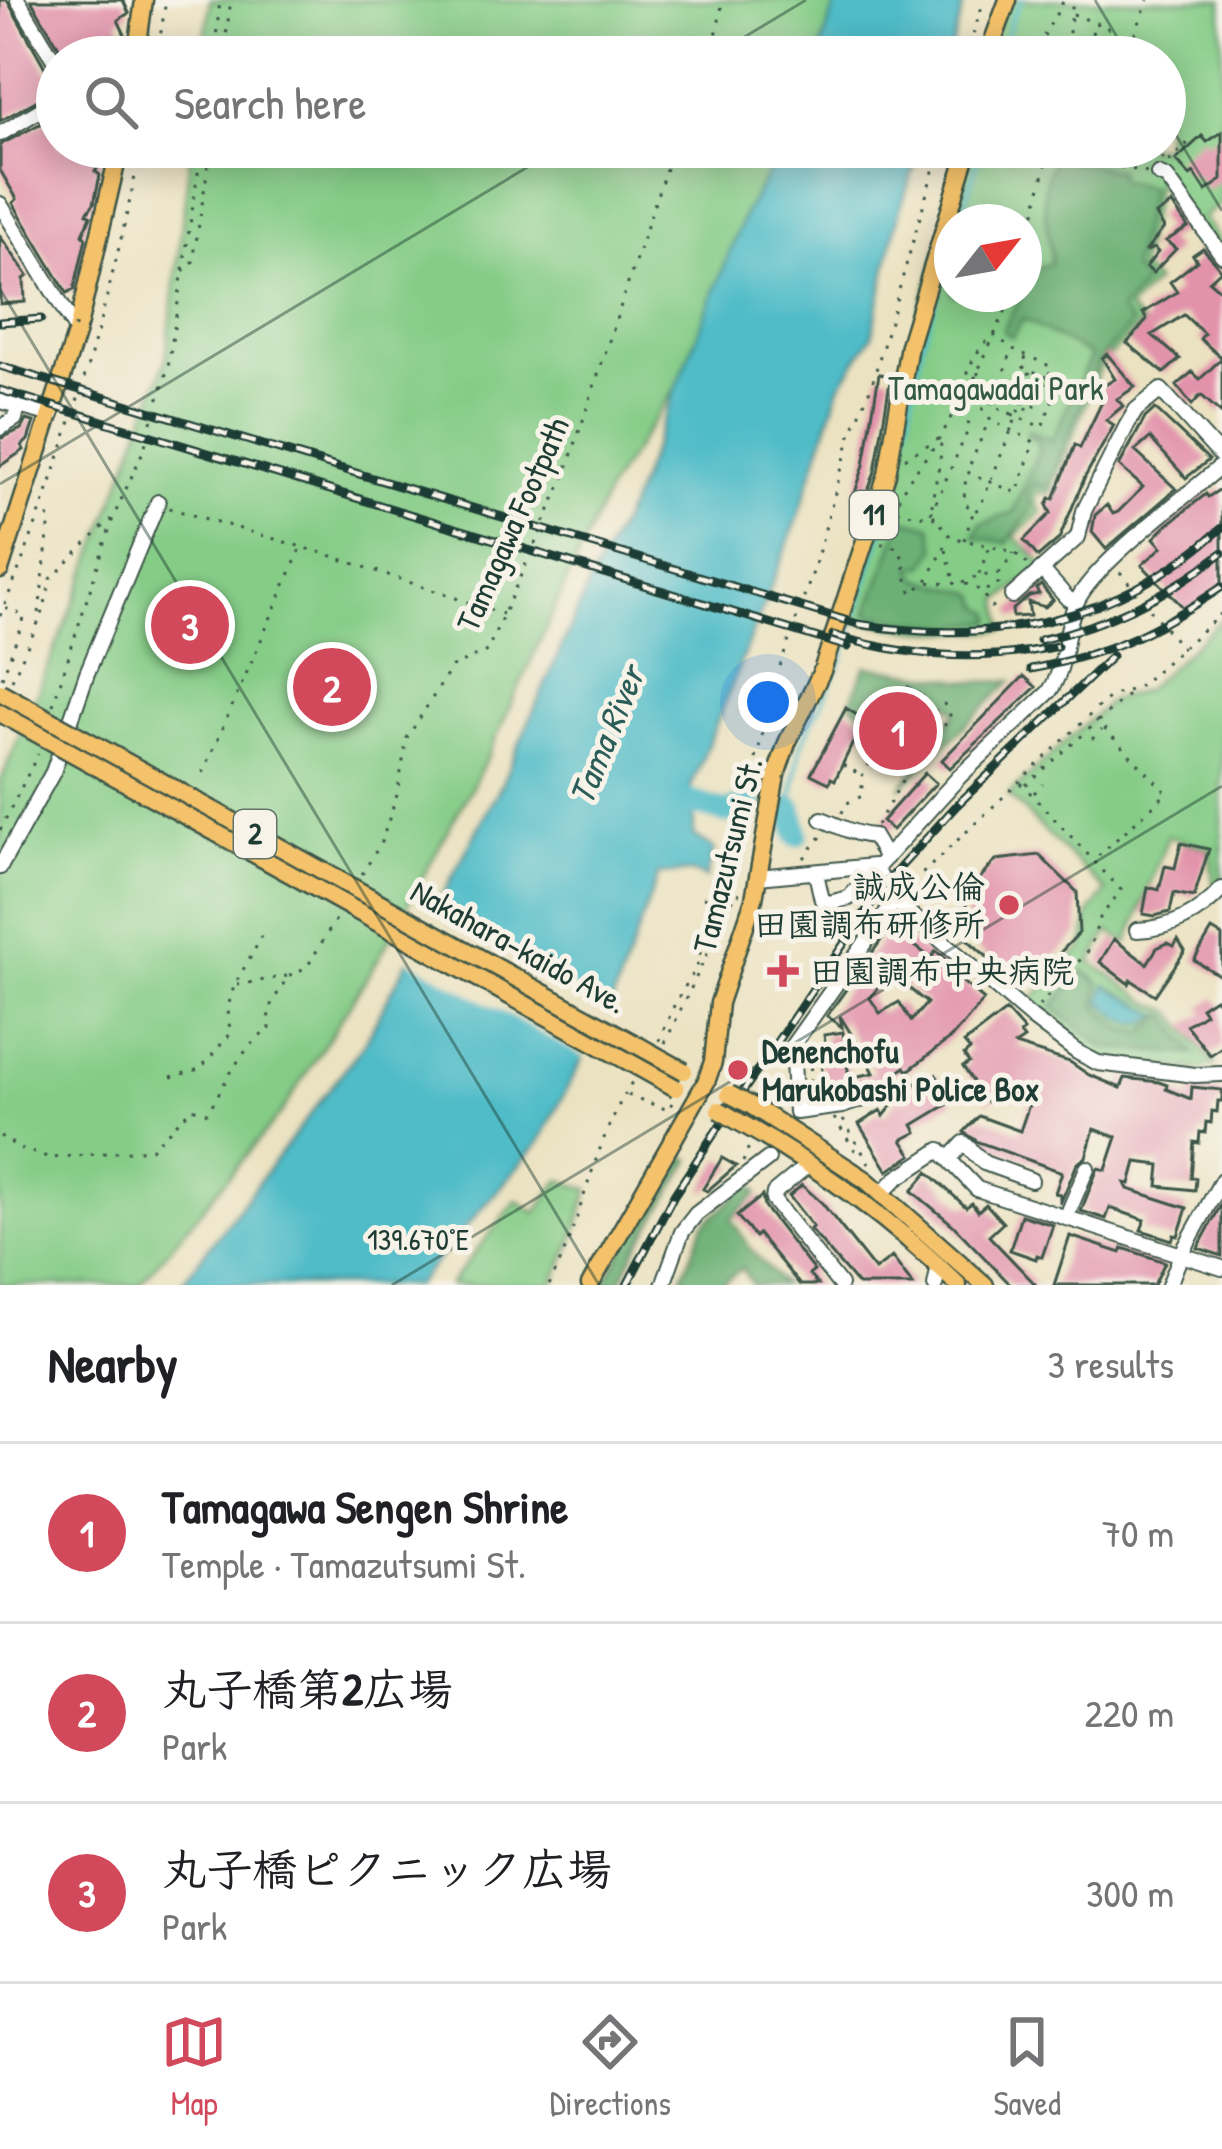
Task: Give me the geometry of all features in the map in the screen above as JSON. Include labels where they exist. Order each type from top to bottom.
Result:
[{"type":"main road","points":[[138,36],[144,0]]},
{"type":"main road","points":[[995,36],[1008,0]]},
{"type":"main road","points":[[0,570],[52,415],[115,168]]},
{"type":"main road","name":"Tamazutsumi St.","points":[[702,1091],[713,1062],[719,1003],[752,907],[781,758],[822,671],[887,474],[909,345],[963,168]]},
{"type":"main road","name":"Nakahara-kaido Ave.","points":[[2,690],[678,1087]]},
{"type":"main road","name":"Nakahara-kaido Ave.","points":[[0,713],[678,1087],[730,1094],[752,1106],[822,1148],[881,1193],[986,1285]]},
{"type":"main road","name":"Nakahara-kaido Ave.","points":[[702,1091],[719,1111],[809,1164],[891,1224],[937,1276],[958,1285]]},
{"type":"main road","name":"11","points":[[590,1285],[702,1091]]},
{"type":"street","points":[[18,0],[40,36]]},
{"type":"street","points":[[0,134],[36,113]]},
{"type":"street","points":[[1163,168],[1222,255]]},
{"type":"street","points":[[0,204],[76,328]]},
{"type":"street","points":[[816,873],[822,900],[849,898],[960,776],[1049,692],[1058,676],[1076,602],[1095,575],[1222,461],[1161,390],[1126,425],[1084,511],[1078,537],[1012,596]]},
{"type":"street","points":[[5,403],[52,415]]},
{"type":"street","points":[[0,428],[15,419],[5,403]]},
{"type":"street","points":[[0,867],[52,772],[81,688],[160,504]]},
{"type":"street","points":[[1040,572],[1076,602]]},
{"type":"street","points":[[827,821],[859,836],[871,836],[896,901],[1032,1018],[1098,1063],[1222,1074]]},
{"type":"street","points":[[758,877],[880,862]]},
{"type":"street","points":[[1137,930],[1185,919],[1204,909],[1222,889]]},
{"type":"street","points":[[891,1090],[830,1113],[803,1112],[792,1046],[896,901]]},
{"type":"street","points":[[949,1159],[964,1144],[985,1163],[1031,1180]]},
{"type":"street","points":[[881,1193],[940,1150],[977,1189],[1222,1268]]},
{"type":"street","points":[[663,1285],[682,1232],[696,1214],[768,1159]]},
{"type":"street","points":[[809,1164],[773,1193],[773,1200],[840,1285]]},
{"type":"street","points":[[1066,1218],[1087,1168]]},
{"type":"street","points":[[1169,1285],[1222,1180]]},
{"type":"path","points":[[161,36],[166,0]]},
{"type":"path","points":[[216,36],[220,0]]},
{"type":"path","points":[[226,36],[231,0]]},
{"type":"path","points":[[716,36],[723,0]]},
{"type":"path","points":[[973,36],[984,0]]},
{"type":"path","points":[[1044,36],[1064,0]]},
{"type":"path","points":[[1068,36],[1073,0]]},
{"type":"path","points":[[1134,36],[1148,0]]},
{"type":"path","points":[[1071,14],[1115,31]]},
{"type":"path","points":[[1089,36],[1095,24]]},
{"type":"path","points":[[1186,144],[1190,147]]},
{"type":"path","points":[[0,616],[41,513],[104,310],[136,168]]},
{"type":"path","points":[[48,720],[113,518],[144,449],[168,367],[198,168]]},
{"type":"path","points":[[181,272],[193,262],[208,168]]},
{"type":"path","name":"Tamagawa Footpath","points":[[358,881],[381,843],[398,795],[406,738],[452,667],[487,651],[563,481],[666,168]]},
{"type":"path","points":[[742,895],[736,893],[662,1049],[659,1039],[697,967],[711,899],[739,824],[781,663],[813,572],[851,435],[872,384],[934,168]]},
{"type":"path","points":[[1037,204],[1045,168]]},
{"type":"path","points":[[92,316],[104,310]]},
{"type":"path","points":[[934,515],[969,428],[966,406],[1005,312]]},
{"type":"path","points":[[994,335],[1052,367],[1033,411],[1021,406]]},
{"type":"path","points":[[934,515],[894,511],[907,478],[940,438],[975,353],[994,335]]},
{"type":"path","points":[[1013,349],[991,405],[1042,427],[1056,391],[1045,386]]},
{"type":"path","points":[[1027,356],[1021,366],[1048,377]]},
{"type":"path","points":[[964,540],[1031,385],[1025,382],[1031,370]]},
{"type":"path","points":[[967,472],[1017,493],[1035,446],[1031,438],[989,420],[978,406],[978,372]]},
{"type":"path","points":[[973,513],[964,501],[967,472],[989,420]]},
{"type":"path","points":[[906,458],[940,438]]},
{"type":"path","points":[[940,438],[943,452],[934,476],[934,515],[951,536],[1015,552],[1040,572]]},
{"type":"path","points":[[160,504],[504,614]]},
{"type":"path","points":[[38,619],[50,518],[41,513]]},
{"type":"path","points":[[2,690],[38,619],[50,580],[113,518]]},
{"type":"path","points":[[884,544],[893,545],[902,555],[912,593],[927,581],[951,536]]},
{"type":"path","points":[[203,773],[301,546]]},
{"type":"path","points":[[978,576],[990,546]]},
{"type":"path","points":[[944,547],[957,583]]},
{"type":"path","points":[[927,581],[984,590],[999,583],[999,574],[1015,552]]},
{"type":"path","points":[[957,583],[999,574]]},
{"type":"path","points":[[1121,574],[1182,649]]},
{"type":"path","points":[[984,590],[991,607],[1012,596]]},
{"type":"path","points":[[2,690],[25,616],[4,608]]},
{"type":"path","points":[[1022,784],[1222,614]]},
{"type":"path","points":[[0,653],[11,658]]},
{"type":"path","points":[[896,901],[1110,696],[1137,688]]},
{"type":"path","points":[[871,836],[951,712],[944,704],[938,707],[901,754],[880,747]]},
{"type":"path","points":[[1094,859],[1167,793],[1096,721]]},
{"type":"path","points":[[801,862],[827,821],[842,815],[844,804],[862,796],[862,776],[890,729]]},
{"type":"path","points":[[1092,739],[1104,729]]},
{"type":"path","points":[[0,830],[43,739]]},
{"type":"path","points":[[843,765],[862,776]]},
{"type":"path","points":[[1022,784],[1121,890],[1100,918],[1089,950],[1032,1018]]},
{"type":"path","points":[[1032,794],[1042,784]]},
{"type":"path","points":[[703,897],[730,905]]},
{"type":"path","points":[[233,987],[288,976],[307,967],[338,915]]},
{"type":"path","points":[[171,1077],[200,1069],[231,1034],[227,1009],[233,987],[261,936]]},
{"type":"path","points":[[0,1136],[21,1150],[50,1158],[151,1149],[192,1108],[207,1113],[239,1064],[246,1044],[270,1029],[268,1010],[288,976]]},
{"type":"path","points":[[803,1112],[814,1012]]},
{"type":"path","points":[[549,1285],[569,1243],[599,1148],[640,1073]]},
{"type":"path","points":[[625,1094],[668,1110],[678,1087]]},
{"type":"path","points":[[830,1113],[854,1113],[843,1120],[870,1168]]},
{"type":"path","points":[[830,1113],[862,1162]]},
{"type":"green space","points":[[210,0],[837,0],[829,36],[206,36]]},
{"type":"green space","name":"Tamagawadai Park","points":[[1008,0],[1222,0],[1222,203],[1203,217],[1222,244],[1222,265],[1158,179],[1139,267],[1155,282],[1128,309],[1142,324],[1102,363],[1050,494],[1037,491],[1035,504],[1041,512],[1015,537],[1046,566],[1000,600],[1005,630],[923,630],[842,617],[887,474],[909,345],[934,262],[934,312],[1042,312],[1042,204],[952,204],[963,168],[1186,168],[1186,36],[995,36]]},
{"type":"green space","points":[[189,168],[800,168],[790,216],[609,488],[485,762],[379,958],[282,1112],[139,1285],[0,1285],[0,783],[94,555],[166,360]]},
{"type":"green space","points":[[1050,168],[1107,168],[1117,170],[1120,181],[1151,187],[1132,268],[1145,283],[1120,311],[1132,324],[1098,361],[1048,487],[1033,484],[1031,510],[1007,543],[975,537],[980,524],[1013,513],[1039,449],[1028,431],[1052,440],[1091,356],[1023,319],[1012,337],[1003,331],[1012,312],[1042,312],[1042,266],[1051,262],[1046,182]]},
{"type":"green space","points":[[903,519],[931,526],[936,549],[924,566],[912,567],[919,579],[977,594],[982,606],[993,613],[993,621],[947,627],[867,614]]},
{"type":"green space","points":[[1222,619],[1222,888],[1215,896],[1209,849],[1168,836],[1128,943],[1109,932],[1091,962],[1151,1003],[1172,1011],[1215,1065],[1200,1070],[1100,1061],[1027,1004],[1083,947],[1089,914],[1106,892],[1008,795],[1111,700],[1145,690]]},
{"type":"green space","points":[[866,666],[975,682],[1011,681],[900,789],[956,712],[945,701],[938,702],[929,714],[922,713],[927,693],[908,683],[896,697],[886,691],[873,712],[866,708],[861,712],[850,702]]},
{"type":"green space","points":[[1084,971],[1099,982],[1097,1006],[1125,1030],[1144,1032],[1166,1014],[1195,1054],[1106,1048],[1052,1007]]},
{"type":"green space","points":[[678,1152],[691,1160],[619,1285],[603,1285]]},
{"type":"green space","points":[[560,1180],[589,1189],[573,1242],[552,1285],[449,1285],[517,1200],[536,1213]]},
{"type":"green space","points":[[750,1184],[758,1193],[731,1219],[783,1285],[752,1285],[742,1268],[720,1285],[679,1285],[704,1224]]},
{"type":"water","points":[[837,0],[965,0],[955,36],[825,36]]},
{"type":"water","name":"Tama River","points":[[771,168],[914,168],[899,212],[872,336],[840,386],[798,518],[686,800],[694,815],[694,836],[714,849],[706,878],[691,872],[658,875],[613,1000],[539,1143],[416,1285],[180,1285],[363,1045],[501,785],[596,569],[631,503],[746,211]]},
{"type":"water","points":[[1105,985],[1160,1015],[1143,1023],[1122,1018],[1101,1002]]},
{"type":"pier","points":[[429,908],[615,1010],[589,1060],[403,957]]},
{"type":"building","points":[[0,0],[7,0],[36,51],[36,101],[0,121]]},
{"type":"building","points":[[31,0],[123,0],[129,13],[118,20],[126,36],[52,36]]},
{"type":"building","points":[[36,126],[36,168],[98,168],[100,175],[87,213],[91,216],[83,234],[74,290],[67,293],[13,203],[17,199],[0,170],[0,145]]},
{"type":"building","points":[[1222,132],[1222,180],[1206,191],[1194,173],[1190,176],[1183,168],[1186,151],[1202,136],[1207,142]]},
{"type":"building","points":[[1172,204],[1188,227],[1166,241],[1176,249],[1153,273],[1146,267],[1158,252],[1154,248],[1145,252],[1164,228],[1156,215]]},
{"type":"building","points":[[0,236],[28,276],[24,279],[25,302],[0,304]]},
{"type":"building","points":[[1203,248],[1221,270],[1209,281],[1222,292],[1222,358],[1200,339],[1204,334],[1184,315],[1152,335],[1180,359],[1164,373],[1127,343],[1147,320],[1143,313],[1177,292],[1170,282],[1197,261],[1193,255]]},
{"type":"building","points":[[1107,354],[1135,387],[1117,399],[1123,406],[1106,420],[1114,425],[1059,539],[1038,557],[1024,540],[1051,513],[1050,498],[1054,499],[1075,445],[1080,448],[1102,402],[1095,391],[1115,379],[1102,358]]},
{"type":"building","points":[[1222,358],[1222,414],[1201,395],[1192,405],[1177,386],[1192,372],[1200,379]]},
{"type":"building","points":[[879,374],[891,376],[875,471],[865,500],[854,496]]},
{"type":"building","points":[[1155,409],[1209,460],[1186,478],[1150,438],[1135,451],[1176,489],[1106,549],[1092,532],[1095,515],[1107,505],[1113,514],[1118,512],[1143,487],[1119,466],[1145,418]]},
{"type":"building","points":[[26,420],[34,422],[24,450],[0,466],[0,439],[21,429]]},
{"type":"building","points":[[1222,488],[1222,587],[1188,612],[1142,565],[1162,547],[1154,538],[1167,525],[1206,494]]},
{"type":"building","points":[[1041,585],[1053,600],[1045,607],[1028,602],[1030,616],[1013,617],[1012,610],[1039,594],[1036,589]]},
{"type":"building","points":[[1024,676],[1036,687],[950,768],[942,760]]},
{"type":"building","points":[[908,687],[923,697],[910,716],[917,720],[909,732],[904,729],[900,735],[875,718],[889,696],[898,702]]},
{"type":"building","points":[[846,708],[871,724],[866,734],[859,730],[835,780],[829,783],[811,774]]},
{"type":"building","points":[[925,773],[936,783],[892,830],[882,821]]},
{"type":"building","points":[[1181,843],[1209,849],[1194,897],[1174,893],[1170,912],[1143,914],[1148,887],[1159,890],[1165,866],[1175,868]]},
{"type":"building","points":[[1039,855],[1077,892],[1079,933],[1049,964],[1001,969],[968,940],[966,894],[996,860]]},
{"type":"building","points":[[897,918],[907,926],[900,935],[931,958],[936,951],[949,962],[945,967],[984,1000],[952,1037],[908,1071],[905,1067],[887,1080],[826,1097],[820,1057],[827,1056],[824,1035],[843,1032],[849,1078],[874,1073],[870,1065],[876,1061],[865,1044],[858,1045],[840,1016],[842,1027],[827,1016]],"holes":[[[872,958],[927,1003],[911,1021],[899,1002],[880,1013],[870,998],[885,978]]]},
{"type":"building","points":[[1212,930],[1222,936],[1222,977],[1194,960]]},
{"type":"building","points":[[1114,939],[1147,964],[1157,948],[1168,943],[1174,946],[1178,940],[1185,951],[1155,995],[1131,980],[1129,984],[1100,962]]},
{"type":"building","points":[[1215,998],[1222,1008],[1222,1047],[1210,1055],[1186,1025],[1205,1013],[1201,1007]]},
{"type":"building","points":[[1006,1011],[1024,1031],[1020,1034],[1024,1039],[1015,1045],[1070,1062],[1121,1088],[1125,1078],[1159,1082],[1191,1099],[1192,1087],[1222,1090],[1217,1112],[1212,1111],[1199,1143],[1194,1142],[1191,1178],[1196,1178],[1195,1190],[1158,1186],[1160,1165],[1136,1162],[1130,1184],[1125,1183],[1128,1189],[1187,1208],[1178,1236],[1172,1240],[1141,1230],[1145,1220],[1110,1208],[1106,1219],[1081,1211],[1098,1168],[1106,1170],[1117,1137],[1094,1129],[1086,1157],[1077,1164],[1060,1204],[1060,1194],[1055,1193],[1062,1172],[978,1142],[964,1132],[979,1116],[1020,1131],[1031,1099],[1004,1090],[987,1102],[963,1067],[969,1063],[964,1055],[970,1050],[964,1043]]},
{"type":"building","points":[[936,1075],[953,1101],[913,1125],[917,1132],[902,1140],[912,1155],[888,1171],[859,1124],[881,1110],[884,1116],[899,1097],[903,1103],[918,1081],[924,1091]]},
{"type":"building","points":[[722,1158],[736,1166],[707,1191],[703,1189]]},
{"type":"building","points":[[928,1172],[966,1207],[972,1203],[978,1211],[986,1204],[1003,1223],[989,1236],[1036,1285],[1011,1285],[952,1224],[912,1191]]},
{"type":"building","points":[[802,1185],[875,1270],[892,1257],[913,1285],[858,1285],[810,1229],[813,1227],[789,1196]]},
{"type":"building","points":[[762,1196],[764,1207],[814,1271],[809,1275],[818,1285],[800,1285],[737,1216]]},
{"type":"building","points":[[1222,1203],[1222,1256],[1198,1248]]},
{"type":"building","points":[[1021,1215],[1053,1225],[1042,1257],[1010,1250]]},
{"type":"building","points":[[1070,1236],[1165,1262],[1154,1285],[1054,1285]]},
{"type":"waterway","points":[[1007,36],[1022,0]]},
{"type":"waterway","points":[[965,204],[975,168]]},
{"type":"waterway","points":[[786,809],[791,808],[800,747],[842,659],[887,517],[922,342],[934,306]]},
{"type":"waterway","points":[[654,792],[725,812],[751,807]]},
{"type":"waterway","points":[[791,808],[797,834]]},
{"type":"railway","points":[[0,322],[41,319]]},
{"type":"railway","points":[[0,366],[858,624],[958,632],[1052,620],[1140,586],[1222,528]]},
{"type":"railway","points":[[0,390],[848,647]]},
{"type":"railway","points":[[1040,640],[1136,607],[1222,553]]},
{"type":"railway","points":[[1031,669],[1131,639],[1222,587]]},
{"type":"railway","points":[[833,635],[945,655],[1001,655],[1057,646]]},
{"type":"railway","points":[[627,1285],[674,1195],[884,885],[956,806],[1112,656]]},
{"type":"place","name":"丸子橋ピクニック広場","points":[[190,625]]},
{"type":"place","name":"丸子橋第2広場","points":[[332,687]]},
{"type":"place","name":"Tamagawa Sengen Shrine","points":[[898,731]]},
{"type":"place","name":"誠成公倫 田園調布研修所","points":[[1009,905]]},
{"type":"place","name":"田園調布中央病院","points":[[783,971]]},
{"type":"place","name":"Denenchofu Marukobashi Police Box","points":[[738,1070]]}]
